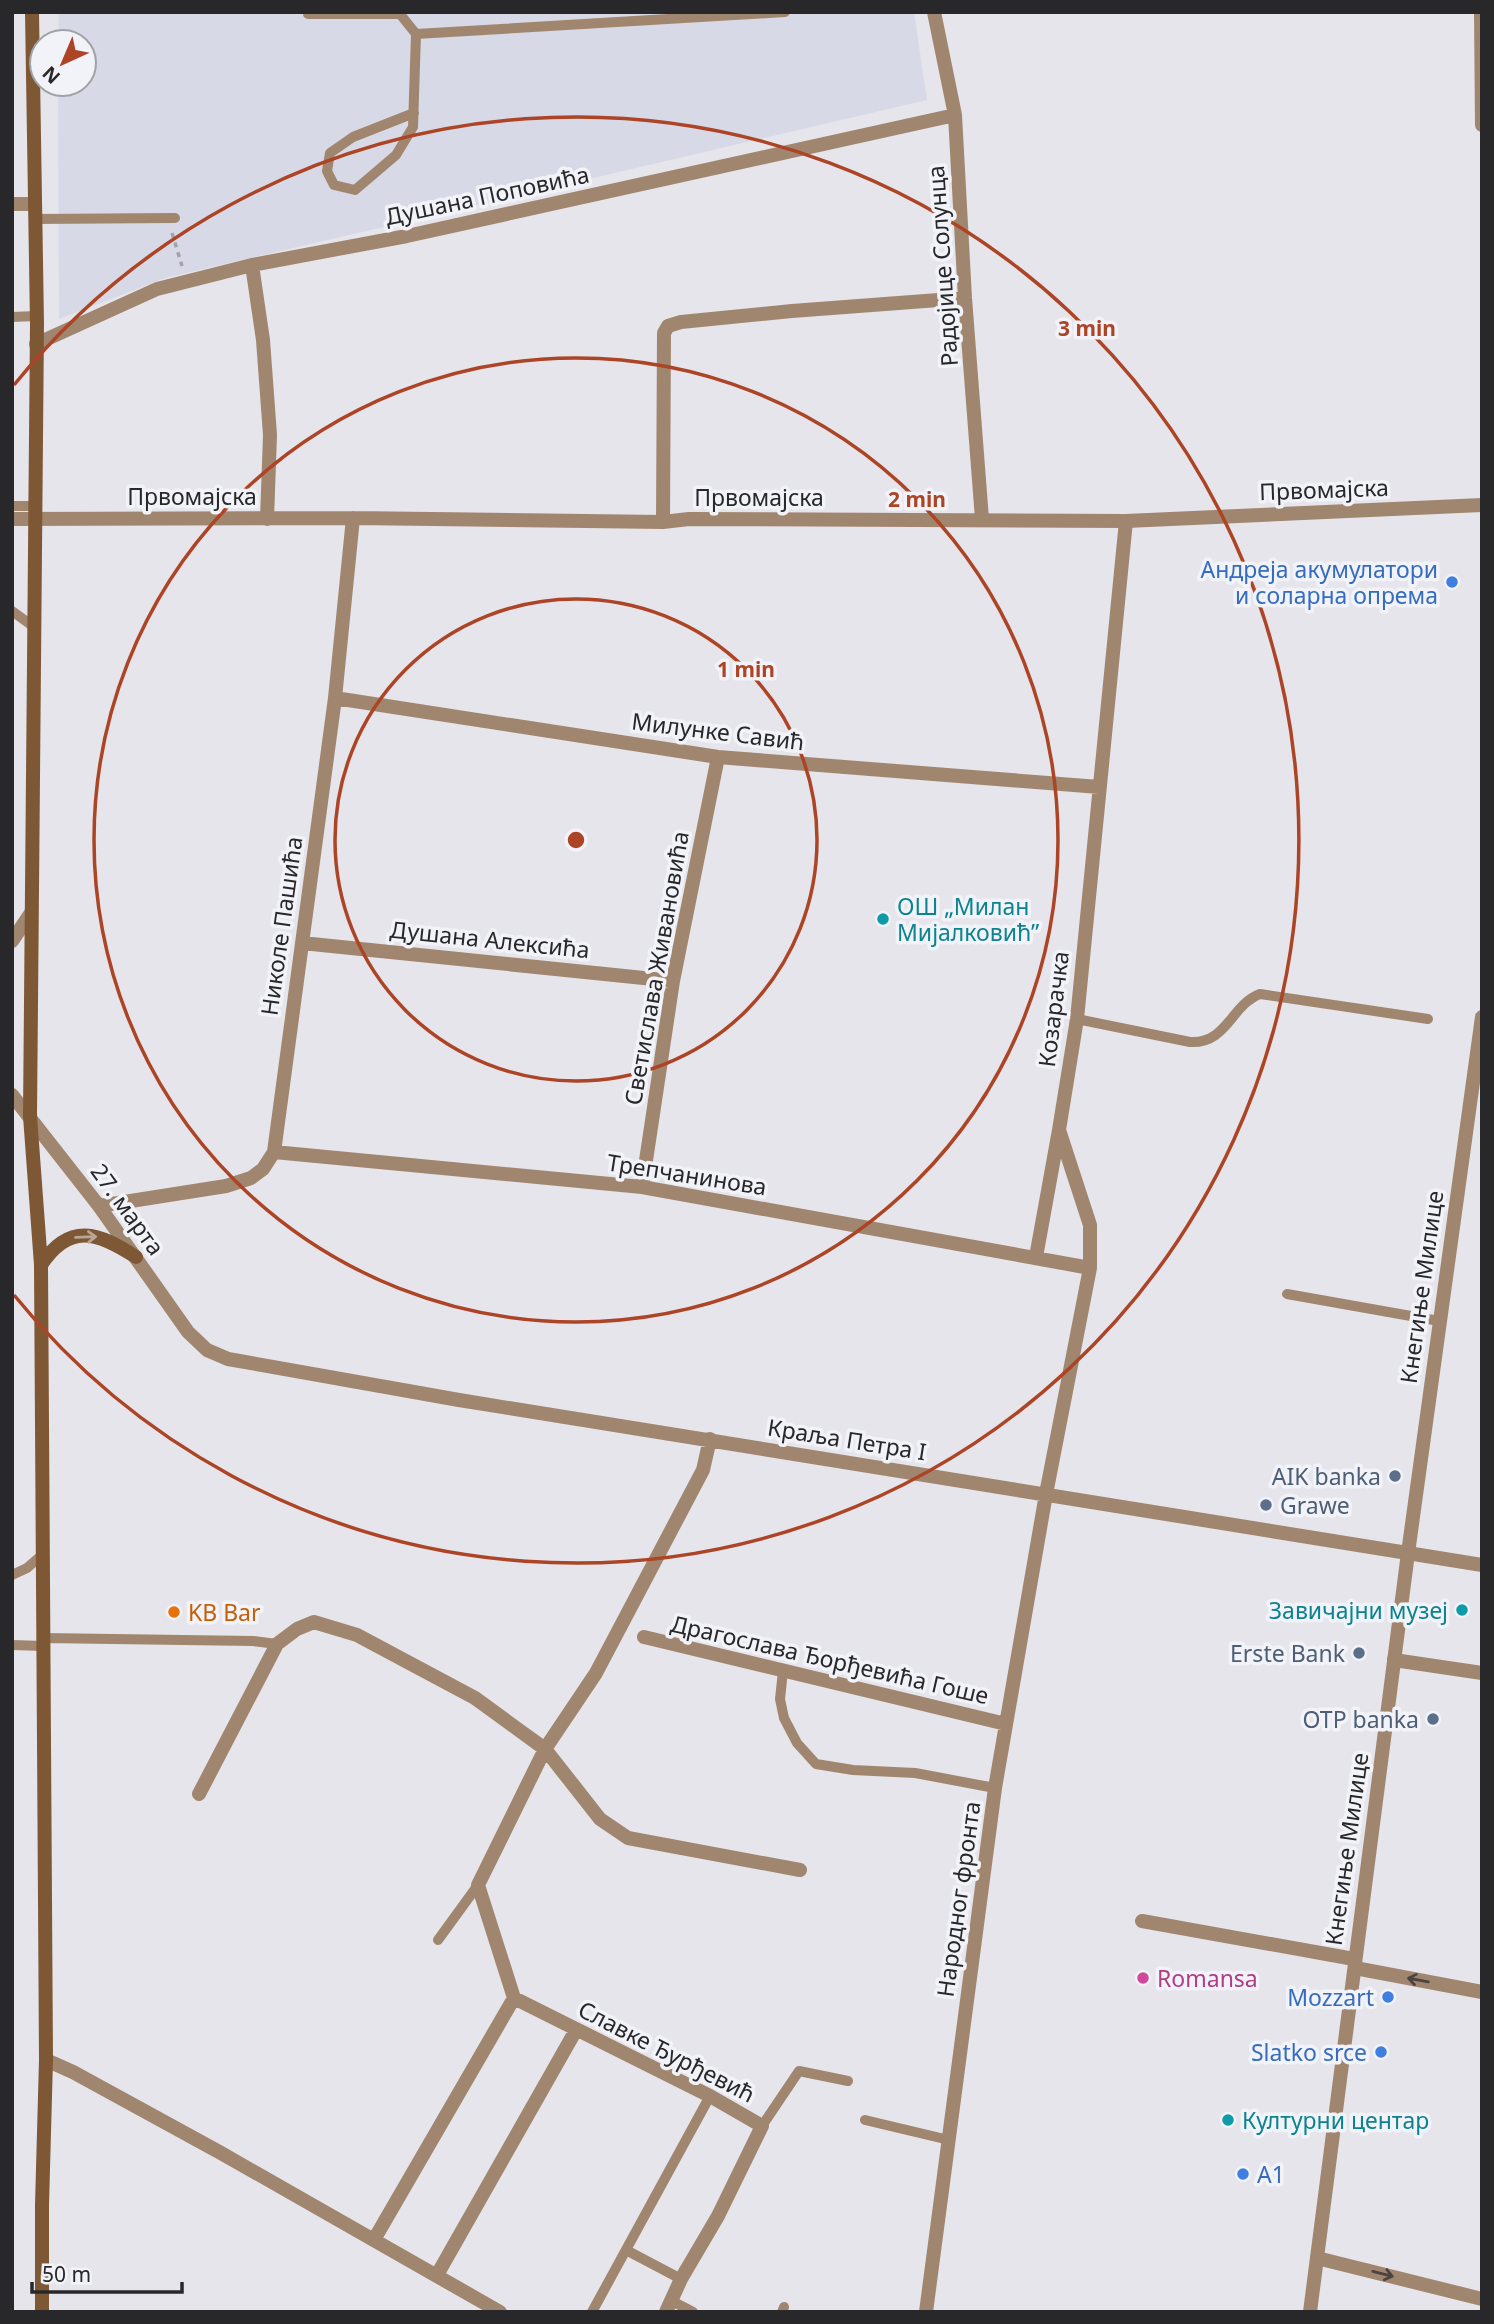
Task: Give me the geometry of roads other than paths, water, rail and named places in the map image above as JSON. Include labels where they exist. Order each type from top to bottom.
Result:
[{"type":"main road","points":[[32,12],[36,344],[30,1116],[41,1265],[46,2060],[41,2205],[42,2312]]},
{"type":"main road","points":[[41,1265],[48,1255],[62,1244],[82,1236],[97,1236],[136,1258]]},
{"type":"street","name":"Радојице Солунца","points":[[934,12],[955,115],[965,298],[982,519]]},
{"type":"street","points":[[1480,12],[1482,125]]},
{"type":"street","name":"Душана Поповића","points":[[36,344],[157,289],[251,265],[407,236],[955,115]]},
{"type":"street","points":[[12,204],[34,204]]},
{"type":"street","points":[[251,265],[263,340],[270,435],[267,519]]},
{"type":"street","points":[[663,522],[664,333],[668,326],[681,322],[792,311],[965,298]]},
{"type":"street","name":"Првомајска","points":[[12,519],[35,512],[267,519],[663,522],[689,519],[982,519],[1126,522],[1482,505]]},
{"type":"street","name":"Николе Пашића","points":[[274,1152],[335,698],[353,518]]},
{"type":"street","name":"Козарачка","points":[[1046,1494],[1090,1268],[1090,1225],[1059,1130],[1077,1019],[1126,522]]},
{"type":"street","name":"Милунке Савић","points":[[335,698],[718,757],[1099,787]]},
{"type":"street","name":"Светислава Живановића","points":[[642,1187],[673,981],[718,757]]},
{"type":"street","points":[[12,941],[31,913]]},
{"type":"street","name":"Душана Алексића","points":[[302,943],[673,981]]},
{"type":"street","name":"Кнегиње Милице","points":[[1310,2312],[1408,1553],[1482,1017]]},
{"type":"street","name":"27. марта","points":[[12,1095],[99,1206],[188,1332],[207,1350]]},
{"type":"street","points":[[1036,1257],[1059,1130]]},
{"type":"street","points":[[99,1206],[226,1186],[251,1178],[263,1169],[274,1152]]},
{"type":"street","name":"Трепчанинова","points":[[274,1152],[642,1187],[1090,1268]]},
{"type":"street","name":"Краља Петра I","points":[[207,1350],[228,1359],[312,1376],[1482,1565]]},
{"type":"street","points":[[375,2238],[514,1998],[478,1885],[545,1749],[596,1673],[703,1469],[710,1439]]},
{"type":"street","name":"Народног фронта","points":[[926,2312],[995,1788],[1046,1494]]},
{"type":"street","points":[[199,1794],[277,1644],[297,1629],[314,1622],[357,1635],[475,1699],[545,1749],[600,1819],[628,1838],[800,1870]]},
{"type":"street","name":"Драгослава Ђорђевића Гоше","points":[[644,1637],[1006,1724]]},
{"type":"street","points":[[1394,1660],[1482,1673]]},
{"type":"street","points":[[1142,1921],[1482,1992]]},
{"type":"street","name":"Славке Ђурђевић","points":[[514,1998],[710,2096],[762,2126],[718,2216],[681,2278],[669,2306]]},
{"type":"street","points":[[437,2275],[576,2030]]},
{"type":"street","points":[[46,2060],[94,2083],[375,2238],[500,2312]]},
{"type":"street","points":[[1317,2258],[1482,2298]]},
{"type":"lane","points":[[416,34],[785,12]]},
{"type":"lane","points":[[308,14],[400,14],[416,34],[414,113],[413,127],[396,155],[355,190],[334,185],[327,171],[330,153],[353,137],[414,113]]},
{"type":"lane","points":[[34,219],[172,218]]},
{"type":"lane","points":[[12,317],[36,316]]},
{"type":"lane","points":[[12,506],[35,512]]},
{"type":"lane","points":[[12,526],[35,512]]},
{"type":"lane","points":[[12,611],[34,627]]},
{"type":"lane","points":[[1077,1019],[1202,1043],[1225,1027],[1247,999],[1259,994],[1428,1019]]},
{"type":"lane","points":[[1287,1294],[1439,1321]]},
{"type":"lane","points":[[12,1575],[27,1568],[42,1555]]},
{"type":"lane","points":[[12,1646],[43,1642],[253,1641],[277,1644]]},
{"type":"lane","points":[[783,1671],[780,1699],[784,1718],[797,1743],[816,1765],[915,1773],[995,1788]]},
{"type":"lane","points":[[438,1940],[478,1885]]},
{"type":"lane","points":[[762,2126],[799,2071],[848,2081]]},
{"type":"lane","points":[[592,2312],[710,2096]]},
{"type":"lane","points":[[865,2120],[949,2140]]},
{"type":"lane","points":[[626,2250],[681,2278]]},
{"type":"lane","points":[[669,2306],[693,2312]]},
{"type":"place","name":"Андреја акумулатори и соларна опрема","points":[[1452,582]]},
{"type":"place","name":"ОШ „Милан Мијалковић”","points":[[883,919]]},
{"type":"place","name":"AIK banka","points":[[1395,1476]]},
{"type":"place","name":"Grawe","points":[[1266,1505]]},
{"type":"place","name":"Завичајни музеј","points":[[1462,1610]]},
{"type":"place","name":"KB Bar","points":[[174,1612]]},
{"type":"place","name":"Erste Bank","points":[[1359,1653]]},
{"type":"place","name":"OTP banka","points":[[1433,1719]]},
{"type":"place","name":"Romansa","points":[[1143,1978]]},
{"type":"place","name":"Mozzart","points":[[1388,1997]]},
{"type":"place","name":"Slatko srce","points":[[1381,2052]]},
{"type":"place","name":"Културни центар","points":[[1228,2120]]},
{"type":"place","name":"A1","points":[[1243,2174]]}]
